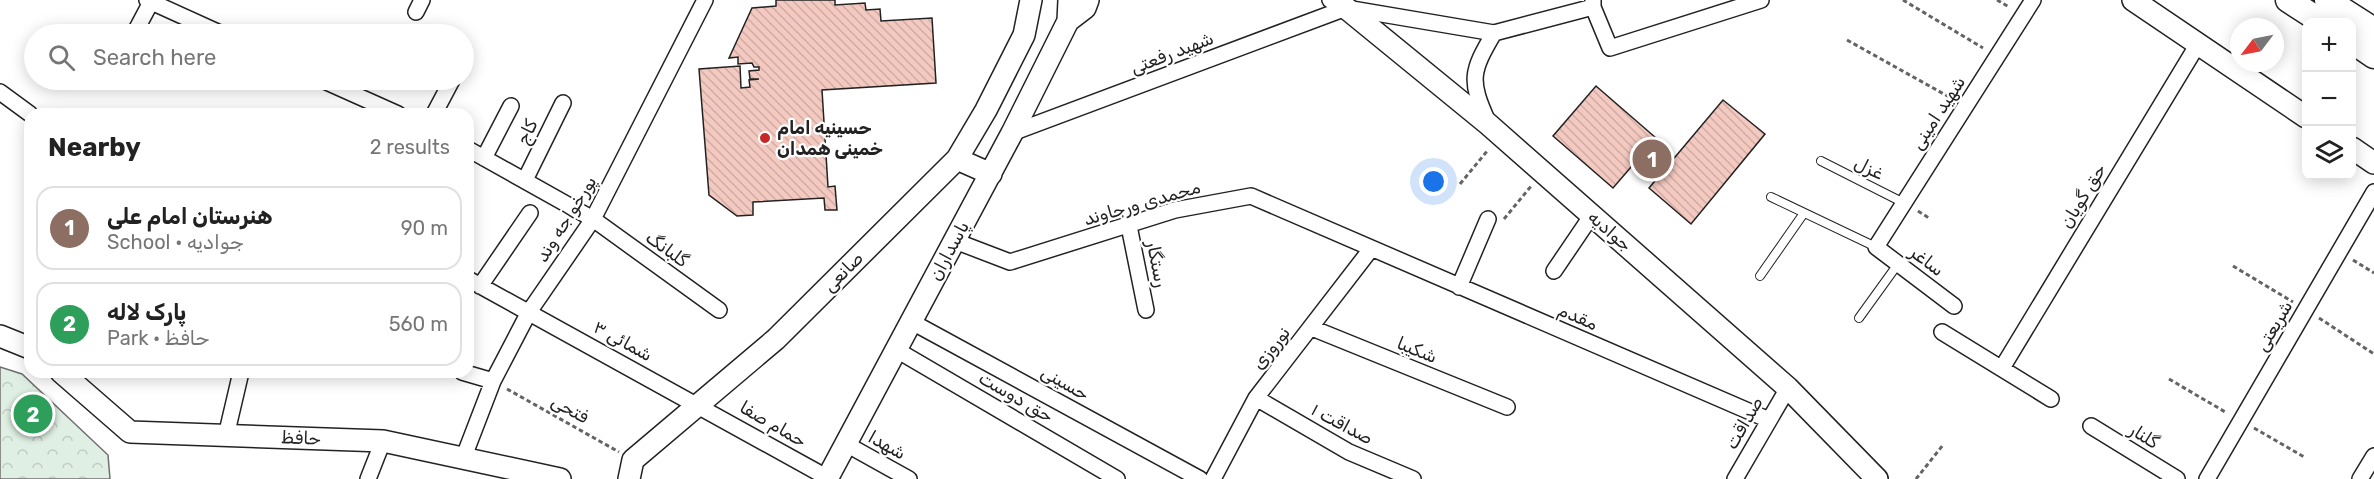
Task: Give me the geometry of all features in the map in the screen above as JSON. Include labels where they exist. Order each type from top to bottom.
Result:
[{"type":"main road","points":[[2288,0],[2316,18]]},
{"type":"main road","points":[[2328,0],[2374,30]]},
{"type":"main road","points":[[2356,44],[2374,56]]},
{"type":"street","name":"پورخواجه وند","points":[[463,459],[493,381],[529,312],[593,219],[705,0]]},
{"type":"street","name":"صانعی","points":[[698,405],[776,339],[957,159],[986,110],[1024,35],[1031,0]]},
{"type":"street","name":"پاسداران","points":[[828,478],[895,349],[912,322],[991,174],[1069,10],[1084,8],[1088,0]]},
{"type":"street","points":[[1338,4],[1494,33],[1593,4],[1610,48],[1761,0]]},
{"type":"street","name":"شهید امینی","points":[[1876,248],[2033,0]]},
{"type":"street","points":[[2133,0],[2302,114]]},
{"type":"street","points":[[139,24],[149,1],[200,24]]},
{"type":"street","name":"جوادیه","points":[[1338,4],[1494,129],[1788,387],[1877,479]]},
{"type":"street","name":"شهید رفعتی","points":[[1012,133],[1338,4]]},
{"type":"street","points":[[1494,33],[1480,57],[1474,77],[1477,97],[1494,129]]},
{"type":"street","name":"حق گویان","points":[[2002,368],[2198,44]]},
{"type":"street","points":[[344,90],[385,108]]},
{"type":"street","points":[[437,108],[447,90]]},
{"type":"street","points":[[0,93],[24,110]]},
{"type":"street","name":"کاج","points":[[525,180],[563,103]]},
{"type":"street","points":[[484,158],[512,106]]},
{"type":"street","points":[[2356,151],[2374,163]]},
{"type":"street","name":"گلبانگ","points":[[474,152],[593,219],[719,310]]},
{"type":"street","points":[[957,159],[991,174]]},
{"type":"street","name":"شریعتی","points":[[2207,479],[2374,192]]},
{"type":"street","name":"محمدی ورجاوند","points":[[955,241],[1010,262],[1175,210],[1251,196],[1371,249]]},
{"type":"street","points":[[474,282],[530,213]]},
{"type":"street","points":[[1554,271],[1592,215]]},
{"type":"street","points":[[1459,287],[1494,221]]},
{"type":"street","name":"رستگار","points":[[1129,226],[1146,310]]},
{"type":"street","name":"ساغر","points":[[1876,248],[1954,306]]},
{"type":"street","name":"مقدم","points":[[1371,249],[1769,420]]},
{"type":"street","name":"نوروزی","points":[[1213,479],[1256,398],[1371,249]]},
{"type":"street","name":"شمائی ۳","points":[[474,282],[698,405]]},
{"type":"street","name":"حسینی","points":[[912,322],[1200,479]]},
{"type":"street","name":"شکیبا","points":[[1312,328],[1507,407]]},
{"type":"street","points":[[1942,332],[2051,399]]},
{"type":"street","points":[[0,336],[24,346]]},
{"type":"street","name":"حق دوست","points":[[895,349],[1118,479]]},
{"type":"street","points":[[474,375],[493,381]]},
{"type":"street","name":"حافظ","points":[[68,378],[130,432],[382,441],[560,479]]},
{"type":"street","points":[[225,436],[240,378]]},
{"type":"street","name":"صداقت","points":[[1735,479],[1788,387]]},
{"type":"street","name":"صداقت ۱","points":[[1256,398],[1349,452],[1413,479]]},
{"type":"street","points":[[631,470],[698,405]]},
{"type":"street","name":"حمام صفا","points":[[698,405],[828,478]]},
{"type":"street","name":"گلنار","points":[[2091,426],[2177,479]]},
{"type":"street","points":[[368,479],[382,441]]},
{"type":"street","name":"شهدا","points":[[846,444],[909,479]]},
{"type":"street","points":[[2360,479],[2374,456]]},
{"type":"lane","name":"غزل","points":[[1821,161],[1904,203]]},
{"type":"lane","points":[[1771,197],[1876,248]]},
{"type":"lane","points":[[1760,276],[1804,213]]},
{"type":"lane","points":[[1859,318],[1898,264]]},
{"type":"path","points":[[1903,0],[1998,57]]},
{"type":"path","points":[[1847,40],[1966,107]]},
{"type":"path","points":[[1460,184],[1494,129]]},
{"type":"path","points":[[1494,221],[1542,171]]},
{"type":"path","points":[[2339,252],[2374,273]]},
{"type":"path","points":[[2233,266],[2374,354]]},
{"type":"path","points":[[2169,380],[2306,458]]},
{"type":"path","name":"فتحی","points":[[493,381],[631,470]]},
{"type":"path","points":[[1916,479],[1943,446]]},
{"type":"green space","points":[[0,367],[22,374],[108,455],[110,479],[0,479]]},
{"type":"building","name":"حسینیه امام خمینی همدان","points":[[776,0],[835,0],[835,5],[865,3],[866,10],[880,9],[881,21],[932,18],[936,83],[822,90],[828,187],[835,186],[837,210],[825,210],[824,198],[753,202],[753,215],[737,216],[709,195],[699,69],[740,66],[741,88],[750,87],[749,80],[759,79],[750,79],[749,71],[759,70],[759,67],[754,67],[752,63],[738,64],[738,57],[729,58],[752,8],[776,6]]},
{"type":"building","points":[[1596,86],[1656,138],[1613,188],[1553,136]]},
{"type":"building","points":[[1723,100],[1765,134],[1691,224],[1649,188]]},
{"type":"place","name":"حسینیه امام خمینی همدان","points":[[765,138]]},
{"type":"place","name":"هنرستان امام علی","points":[[1652,159]]},
{"type":"place","name":"پارک لاله","points":[[33,414]]}]
